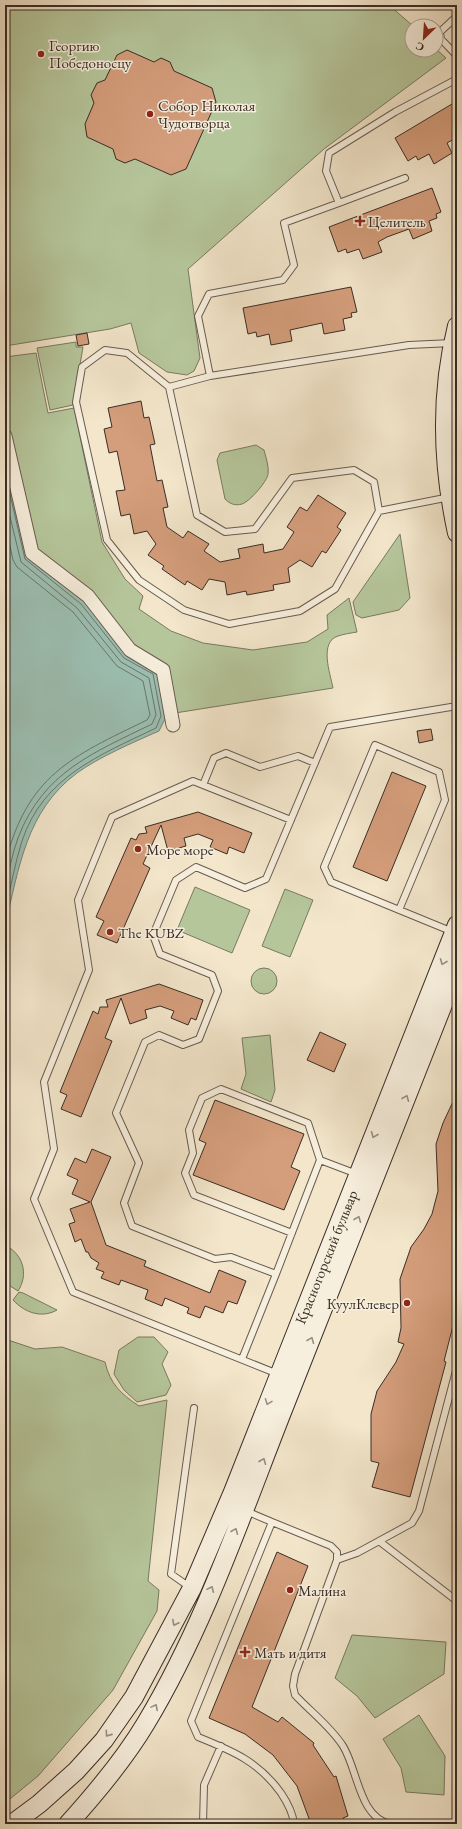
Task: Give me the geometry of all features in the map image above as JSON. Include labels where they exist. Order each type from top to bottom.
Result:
[{"type":"main road","points":[[457,326],[453,343],[444,417],[445,463],[457,533]]},
{"type":"main road","name":"Красногорский бульвар","points":[[12,1824],[39,1804],[76,1771],[104,1740],[134,1697],[161,1649],[192,1588],[218,1530],[456,929]]},
{"type":"main road","name":"Красногорский бульвар","points":[[68,1824],[120,1762],[146,1724],[176,1667],[212,1587],[246,1504],[457,970]]},
{"type":"street","points":[[5,436],[32,553],[88,596],[130,650],[163,670],[174,725]]},
{"type":"lane","points":[[457,16],[440,32],[441,39],[457,56]]},
{"type":"lane","points":[[338,203],[326,171],[329,154],[395,112],[457,79]]},
{"type":"lane","points":[[210,376],[198,316],[209,294],[283,280],[294,265],[284,224],[405,178]]},
{"type":"lane","points":[[169,387],[210,376],[409,345],[453,343]]},
{"type":"lane","points":[[105,350],[127,353],[169,387],[197,515],[225,532],[255,529],[292,478],[354,470],[374,482],[380,511],[335,589],[300,611],[229,624],[184,610],[139,580],[107,540],[76,402],[82,367],[105,350]]},
{"type":"lane","points":[[380,511],[450,497]]},
{"type":"lane","points":[[276,1274],[231,1257],[214,1259],[132,1226],[124,1203],[139,1163],[116,1113],[145,1042],[159,1035],[183,1045],[199,1039],[218,991],[212,975],[160,954],[153,935],[176,880],[196,868],[245,888],[266,879],[330,727],[457,706]]},
{"type":"lane","points":[[399,910],[445,800],[439,772],[375,745],[324,867],[330,882],[399,910],[456,929]]},
{"type":"lane","points":[[203,785],[214,758],[226,753],[260,767],[298,756],[315,764]]},
{"type":"lane","points":[[280,1374],[73,1292],[34,1199],[54,1149],[44,1082],[89,970],[78,900],[112,817],[193,781],[291,820]]},
{"type":"lane","points":[[242,1359],[276,1274],[292,1233],[320,1160],[308,1123],[221,1089],[202,1098],[189,1130],[193,1153],[185,1173],[194,1195],[292,1233]]},
{"type":"lane","points":[[320,1160],[359,1174]]},
{"type":"lane","points":[[337,1560],[357,1553],[412,1522],[419,1511],[457,1367]]},
{"type":"lane","points":[[192,1588],[171,1574],[194,1408]]},
{"type":"lane","points":[[246,1504],[272,1522],[331,1546],[336,1552],[337,1560],[295,1674],[293,1686],[295,1695],[335,1734],[344,1748],[351,1761],[368,1809],[378,1819],[391,1824]]},
{"type":"lane","points":[[272,1522],[191,1721],[198,1737],[244,1757],[262,1771],[287,1803],[294,1824]]},
{"type":"lane","points":[[379,1541],[457,1600]]},
{"type":"lane","points":[[202,1824],[204,1785],[221,1746]]},
{"type":"green space","points":[[5,5],[389,5],[404,18],[404,58],[444,58],[444,56],[446,58],[324,149],[188,269],[200,358],[194,371],[187,375],[167,372],[139,353],[131,323],[110,329],[5,346]]},
{"type":"green space","points":[[76,342],[76,347],[83,347],[73,405],[50,410],[37,348]]},
{"type":"green space","points":[[36,353],[48,413],[74,408],[102,542],[125,579],[143,596],[139,609],[171,631],[203,643],[253,650],[307,642],[328,629],[327,615],[349,598],[357,632],[338,636],[332,639],[329,645],[327,659],[333,688],[175,713],[132,647],[34,550],[5,415],[5,357]]},
{"type":"green space","points":[[256,445],[264,450],[268,468],[267,478],[249,500],[242,504],[235,505],[225,499],[217,460],[220,453]]},
{"type":"green space","points":[[400,534],[410,598],[399,610],[362,618],[356,615],[353,602]]},
{"type":"green space","points":[[195,887],[250,910],[232,953],[177,930]]},
{"type":"green space","points":[[285,889],[313,900],[290,957],[262,946]]},
{"type":"green space","points":[[264,968],[273,972],[277,981],[273,990],[264,994],[255,990],[251,981],[255,972]]},
{"type":"green space","points":[[270,1035],[275,1090],[271,1102],[241,1089],[246,1074],[242,1038]]},
{"type":"green space","points":[[5,1245],[16,1254],[22,1265],[23,1278],[18,1291],[7,1284],[5,1286]]},
{"type":"green space","points":[[19,1292],[57,1310],[45,1314],[28,1311],[13,1300]]},
{"type":"green space","points":[[138,1337],[154,1337],[168,1352],[162,1364],[171,1385],[166,1395],[137,1402],[124,1390],[114,1374],[119,1350]]},
{"type":"green space","points":[[5,1339],[35,1349],[62,1347],[105,1362],[107,1370],[117,1388],[139,1406],[167,1400],[148,1581],[159,1590],[157,1611],[113,1690],[38,1776],[5,1803]]},
{"type":"green space","points":[[352,1635],[446,1642],[444,1674],[375,1718],[357,1696],[335,1678]]},
{"type":"green space","points":[[419,1715],[445,1756],[444,1795],[406,1792],[401,1768],[383,1739]]},
{"type":"water","points":[[5,455],[28,556],[84,601],[127,655],[157,672],[166,717],[159,731],[106,756],[77,773],[60,788],[46,805],[35,823],[20,862],[5,926]]},
{"type":"building","name":"Собор Николая Чудотворца","points":[[127,50],[154,62],[161,58],[170,62],[174,71],[212,88],[216,102],[186,169],[171,175],[135,159],[125,163],[116,159],[113,149],[87,137],[85,124],[94,103],[91,95],[97,83],[105,80],[117,55]]},
{"type":"building","points":[[457,101],[457,131],[452,134],[454,139],[447,143],[452,153],[434,164],[429,154],[418,160],[416,156],[408,161],[395,138]]},
{"type":"building","points":[[432,188],[441,212],[436,214],[437,218],[429,221],[432,231],[413,239],[409,229],[387,237],[378,242],[382,252],[363,259],[359,249],[347,253],[346,249],[338,252],[329,227]]},
{"type":"building","points":[[351,287],[357,312],[351,313],[352,317],[343,319],[345,330],[324,334],[322,323],[290,330],[292,341],[271,345],[269,334],[257,337],[256,332],[248,334],[243,308]]},
{"type":"building","points":[[87,333],[89,344],[78,346],[76,335]]},
{"type":"building","points":[[141,401],[144,418],[149,417],[155,444],[150,445],[157,481],[162,480],[168,507],[163,508],[167,527],[183,538],[188,531],[209,544],[204,551],[220,562],[240,558],[238,549],[263,544],[264,553],[283,549],[294,532],[287,527],[300,507],[307,511],[318,495],[346,513],[337,527],[341,530],[326,553],[322,551],[312,567],[300,560],[288,568],[290,582],[273,585],[274,590],[247,595],[246,591],[227,595],[225,582],[209,579],[202,590],[187,581],[185,585],[162,569],[164,566],[148,555],[156,544],[147,531],[134,534],[130,514],[121,516],[116,491],[125,490],[117,451],[109,453],[104,429],[112,427],[108,408]]},
{"type":"building","points":[[431,729],[433,740],[419,743],[417,731]]},
{"type":"building","points":[[392,772],[426,786],[387,881],[353,867]]},
{"type":"building","points":[[198,812],[252,833],[244,853],[229,847],[227,854],[210,847],[213,840],[198,834],[184,838],[186,846],[168,851],[161,825],[143,864],[150,868],[117,943],[97,935],[104,921],[96,917],[131,838],[136,840],[139,834],[147,833],[145,827]]},
{"type":"building","points":[[159,984],[203,1000],[196,1020],[191,1018],[188,1025],[171,1018],[174,1011],[160,1006],[145,1010],[147,1018],[130,1024],[121,998],[105,1038],[112,1041],[81,1117],[61,1109],[67,1095],[60,1092],[93,1011],[98,1014],[100,1007],[108,1007],[106,1000]]},
{"type":"building","points":[[320,1032],[346,1044],[334,1072],[307,1060]]},
{"type":"building","points":[[457,1093],[457,1310],[444,1361],[446,1362],[410,1497],[372,1487],[379,1463],[371,1461],[371,1414],[377,1391],[396,1362],[404,1344],[398,1342],[401,1328],[400,1279],[411,1247],[424,1229],[432,1214],[438,1191],[436,1144],[443,1123]]},
{"type":"building","points":[[215,1100],[304,1134],[291,1167],[300,1171],[284,1210],[193,1175],[206,1143],[199,1140]]},
{"type":"building","points":[[92,1149],[111,1157],[91,1202],[106,1245],[146,1261],[144,1266],[210,1293],[219,1270],[246,1281],[237,1304],[228,1301],[223,1313],[205,1306],[200,1318],[187,1313],[189,1308],[165,1298],[162,1306],[145,1299],[148,1290],[121,1280],[119,1285],[101,1278],[104,1272],[96,1269],[99,1263],[91,1258],[88,1252],[86,1252],[81,1239],[75,1242],[69,1224],[75,1222],[70,1209],[90,1202],[72,1194],[78,1180],[67,1175],[75,1158],[86,1163]]},
{"type":"building","points":[[277,1552],[308,1566],[252,1707],[278,1722],[282,1717],[314,1743],[313,1745],[334,1777],[336,1776],[348,1816],[343,1818],[343,1824],[311,1824],[297,1786],[273,1755],[245,1734],[209,1718]]},
{"type":"place","name":"Георгию Победоносцу","points":[[41,54]]},
{"type":"place","name":"Собор Николая Чудотворца","points":[[150,114]]},
{"type":"place","name":"Целитель","points":[[360,221]]},
{"type":"place","name":"Море море","points":[[138,849]]},
{"type":"place","name":"The KUBZ","points":[[110,932]]},
{"type":"place","name":"КуулКлевер","points":[[407,1303]]},
{"type":"place","name":"Малина","points":[[290,1590]]},
{"type":"place","name":"Мать и дитя","points":[[245,1652]]}]
